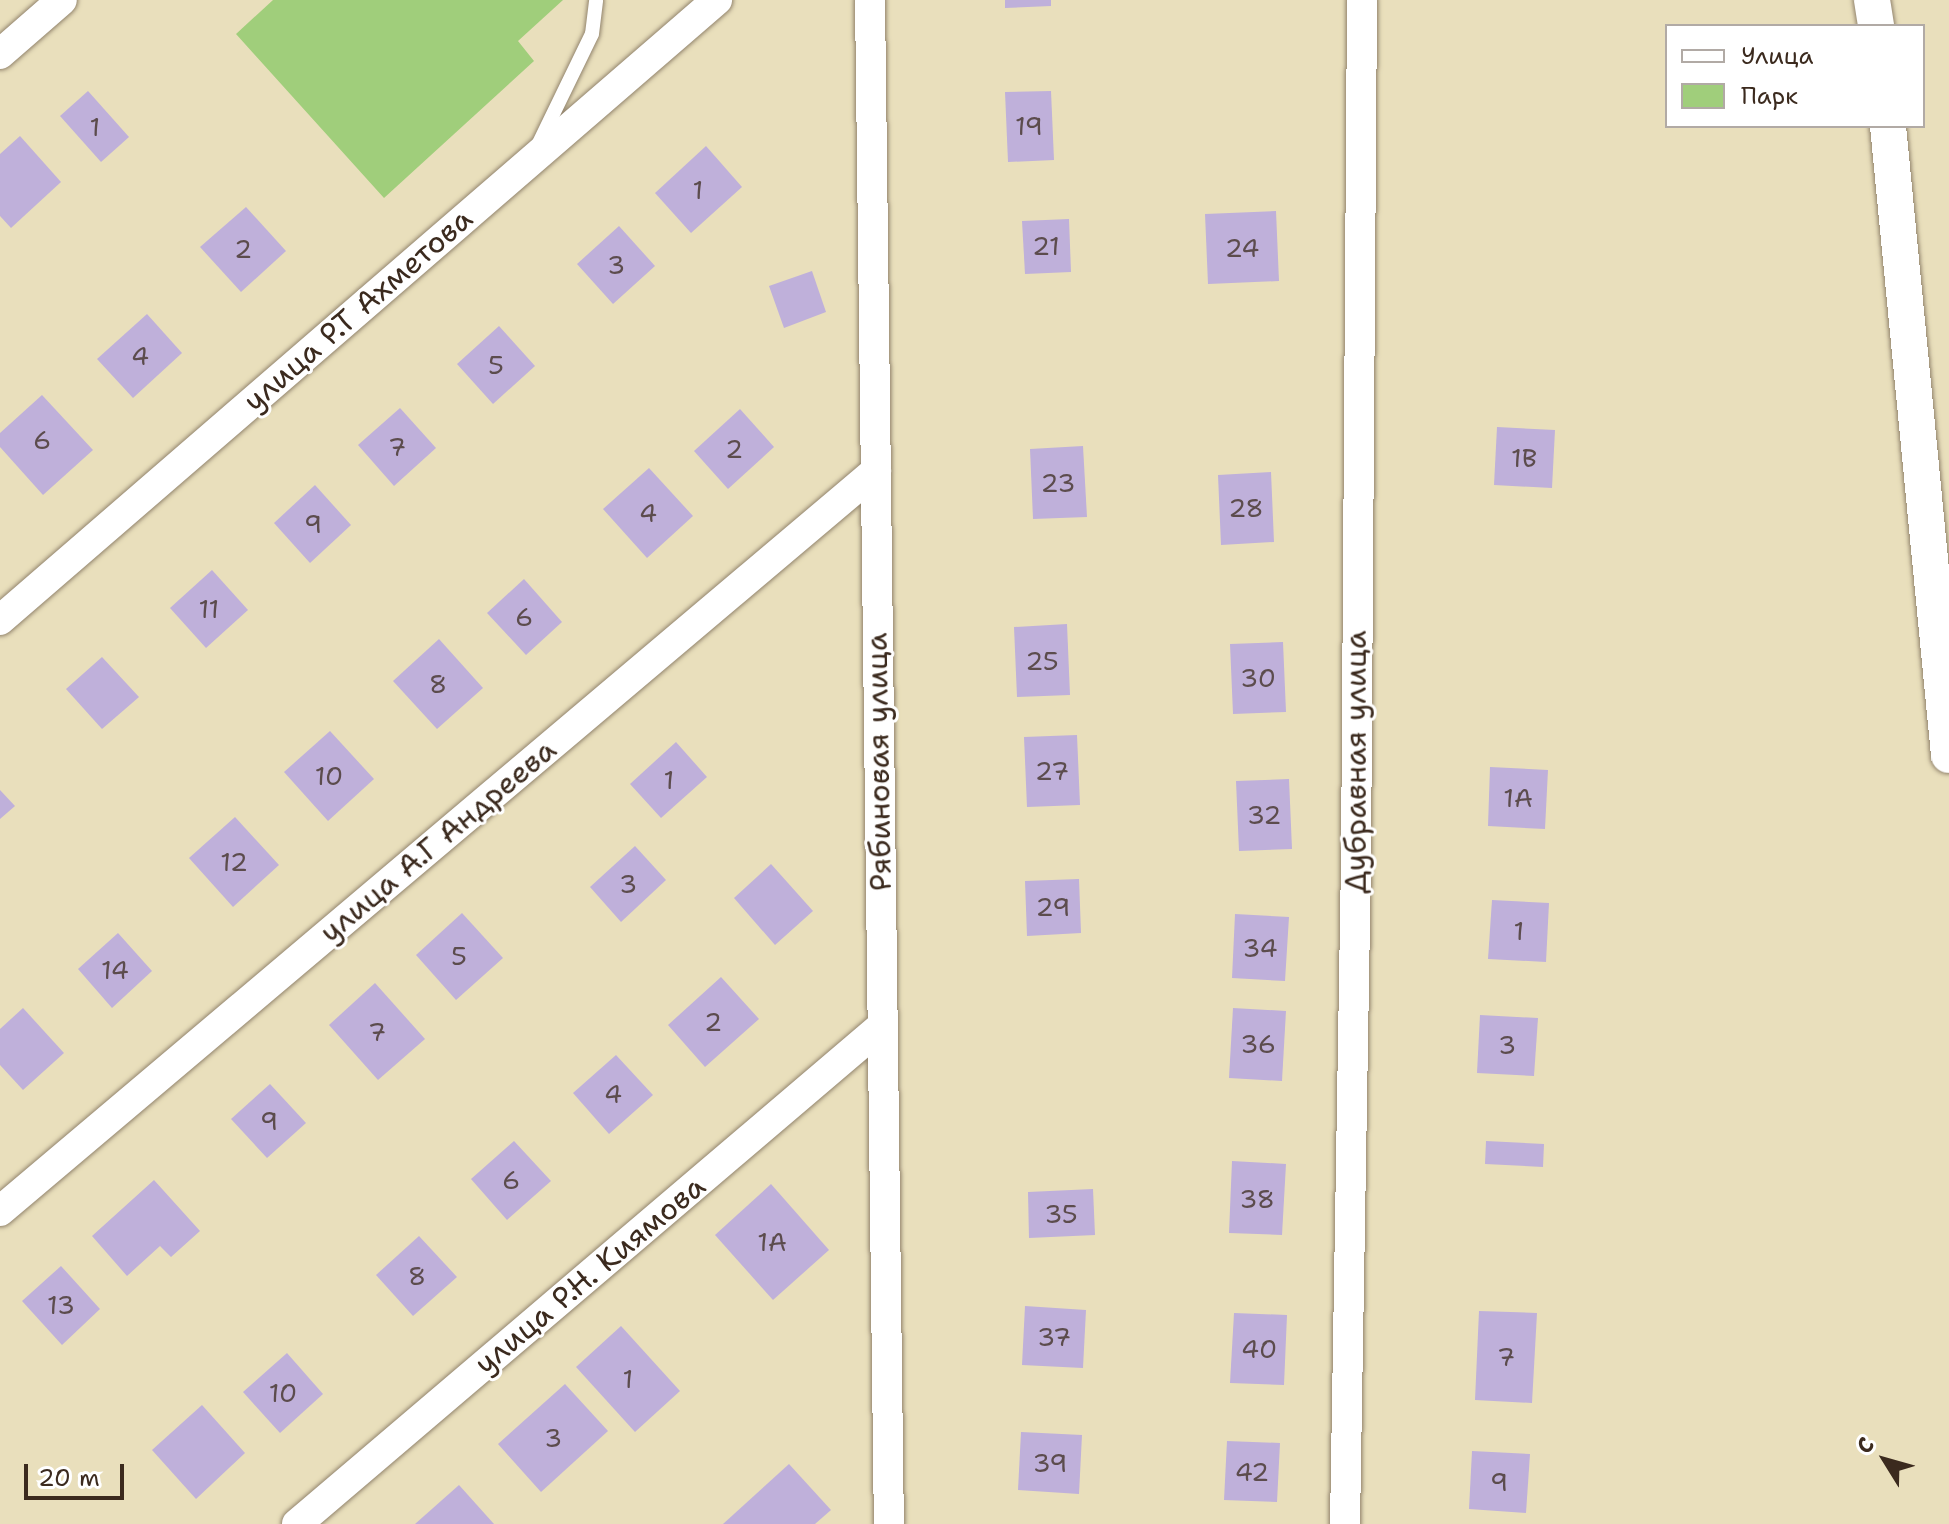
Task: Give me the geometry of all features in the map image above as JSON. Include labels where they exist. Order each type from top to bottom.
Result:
[{"type":"street","points":[[0,54],[62,0]]},
{"type":"street","name":"улица Р.Т Ахметова","points":[[0,620],[717,0]]},
{"type":"street","name":"Рябиновая улица","points":[[870,0],[889,1524]]},
{"type":"street","name":"Дубравная улица","points":[[1345,1524],[1356,860],[1362,0]]},
{"type":"street","points":[[1872,0],[1876,24]]},
{"type":"street","points":[[1888,128],[1949,755]]},
{"type":"street","name":"улица А.Г Андреева","points":[[0,1211],[876,471]]},
{"type":"street","name":"улица Р.Н. Киямова","points":[[297,1524],[882,1026]]},
{"type":"lane","points":[[532,160],[592,34],[596,0]]},
{"type":"green space","points":[[273,0],[563,0],[518,41],[534,61],[384,198],[236,34]]},
{"type":"building","points":[[1005,0],[1051,0],[1051,6],[1005,8]]},
{"type":"building","points":[[88,91],[129,137],[101,162],[60,116]]},
{"type":"building","points":[[1051,91],[1054,160],[1008,162],[1005,92]]},
{"type":"building","points":[[20,136],[61,182],[11,228],[0,216],[0,154]]},
{"type":"building","points":[[706,146],[742,187],[691,233],[655,193]]},
{"type":"building","points":[[246,207],[286,251],[241,292],[200,247]]},
{"type":"building","points":[[1276,211],[1279,281],[1208,284],[1205,214]]},
{"type":"building","points":[[1069,219],[1071,272],[1025,274],[1022,221]]},
{"type":"building","points":[[619,226],[655,266],[613,304],[577,264]]},
{"type":"building","points":[[812,271],[826,312],[784,328],[769,286]]},
{"type":"building","points":[[147,314],[182,353],[133,398],[97,359]]},
{"type":"building","points":[[499,326],[535,366],[493,404],[457,364]]},
{"type":"building","points":[[42,395],[93,450],[43,495],[0,447],[0,433]]},
{"type":"building","points":[[400,408],[436,448],[394,486],[358,445]]},
{"type":"building","points":[[740,409],[774,447],[728,489],[694,451]]},
{"type":"building","points":[[1497,427],[1555,430],[1552,488],[1494,485]]},
{"type":"building","points":[[1083,446],[1087,517],[1033,519],[1030,449]]},
{"type":"building","points":[[649,468],[693,516],[647,558],[603,509]]},
{"type":"building","points":[[1271,472],[1274,542],[1221,545],[1218,475]]},
{"type":"building","points":[[315,485],[351,525],[310,563],[274,523]]},
{"type":"building","points":[[212,570],[248,610],[206,648],[170,608]]},
{"type":"building","points":[[524,579],[562,622],[526,655],[487,613]]},
{"type":"building","points":[[1067,624],[1070,695],[1017,697],[1014,627]]},
{"type":"building","points":[[439,639],[483,688],[437,729],[393,681]]},
{"type":"building","points":[[1283,642],[1286,712],[1233,714],[1230,644]]},
{"type":"building","points":[[102,657],[139,697],[102,729],[66,689]]},
{"type":"building","points":[[330,731],[374,779],[328,821],[284,772]]},
{"type":"building","points":[[1077,735],[1080,805],[1027,807],[1024,737]]},
{"type":"building","points":[[676,742],[707,777],[661,818],[630,784]]},
{"type":"building","points":[[1490,767],[1548,770],[1545,829],[1488,826]]},
{"type":"building","points":[[1289,779],[1292,849],[1239,851],[1236,781]]},
{"type":"building","points":[[0,790],[15,806],[0,819]]},
{"type":"building","points":[[235,817],[279,865],[233,907],[189,858]]},
{"type":"building","points":[[635,846],[666,880],[621,922],[590,887]]},
{"type":"building","points":[[771,864],[813,911],[775,945],[734,898]]},
{"type":"building","points":[[1079,879],[1081,933],[1027,936],[1025,881]]},
{"type":"building","points":[[1492,900],[1549,903],[1546,962],[1488,959]]},
{"type":"building","points":[[462,913],[503,958],[456,1000],[416,955]]},
{"type":"building","points":[[1235,914],[1289,917],[1285,981],[1232,978]]},
{"type":"building","points":[[118,933],[152,971],[112,1008],[78,969]]},
{"type":"building","points":[[721,977],[759,1019],[705,1067],[668,1025]]},
{"type":"building","points":[[375,983],[425,1039],[378,1080],[329,1025]]},
{"type":"building","points":[[23,1008],[64,1053],[23,1090],[0,1065],[0,1029]]},
{"type":"building","points":[[1233,1008],[1286,1011],[1282,1081],[1229,1078]]},
{"type":"building","points":[[1480,1015],[1538,1018],[1534,1076],[1477,1073]]},
{"type":"building","points":[[616,1055],[653,1095],[609,1134],[573,1093]]},
{"type":"building","points":[[270,1084],[306,1123],[267,1158],[231,1119]]},
{"type":"building","points":[[514,1141],[551,1181],[507,1220],[471,1179]]},
{"type":"building","points":[[1486,1141],[1544,1144],[1543,1167],[1485,1164]]},
{"type":"building","points":[[1232,1161],[1286,1164],[1282,1235],[1229,1233]]},
{"type":"building","points":[[154,1180],[200,1231],[171,1257],[160,1246],[127,1276],[92,1236]]},
{"type":"building","points":[[771,1184],[829,1250],[773,1300],[715,1235]]},
{"type":"building","points":[[1093,1189],[1095,1235],[1029,1238],[1028,1192]]},
{"type":"building","points":[[419,1236],[457,1277],[413,1316],[376,1275]]},
{"type":"building","points":[[61,1266],[100,1309],[62,1345],[22,1301]]},
{"type":"building","points":[[1025,1306],[1086,1310],[1083,1368],[1022,1365]]},
{"type":"building","points":[[1479,1311],[1537,1313],[1532,1403],[1475,1400]]},
{"type":"building","points":[[1234,1313],[1287,1315],[1284,1385],[1230,1383]]},
{"type":"building","points":[[621,1326],[680,1391],[635,1432],[576,1367]]},
{"type":"building","points":[[287,1353],[323,1394],[280,1433],[243,1392]]},
{"type":"building","points":[[565,1384],[608,1431],[541,1492],[498,1444]]},
{"type":"building","points":[[202,1405],[245,1453],[196,1499],[152,1450]]},
{"type":"building","points":[[1021,1432],[1082,1435],[1079,1494],[1018,1490]]},
{"type":"building","points":[[1227,1441],[1280,1443],[1277,1502],[1224,1500]]},
{"type":"building","points":[[1472,1451],[1530,1454],[1526,1513],[1469,1509]]},
{"type":"building","points":[[789,1464],[831,1510],[815,1524],[723,1524]]},
{"type":"building","points":[[459,1485],[494,1524],[415,1524]]}]
